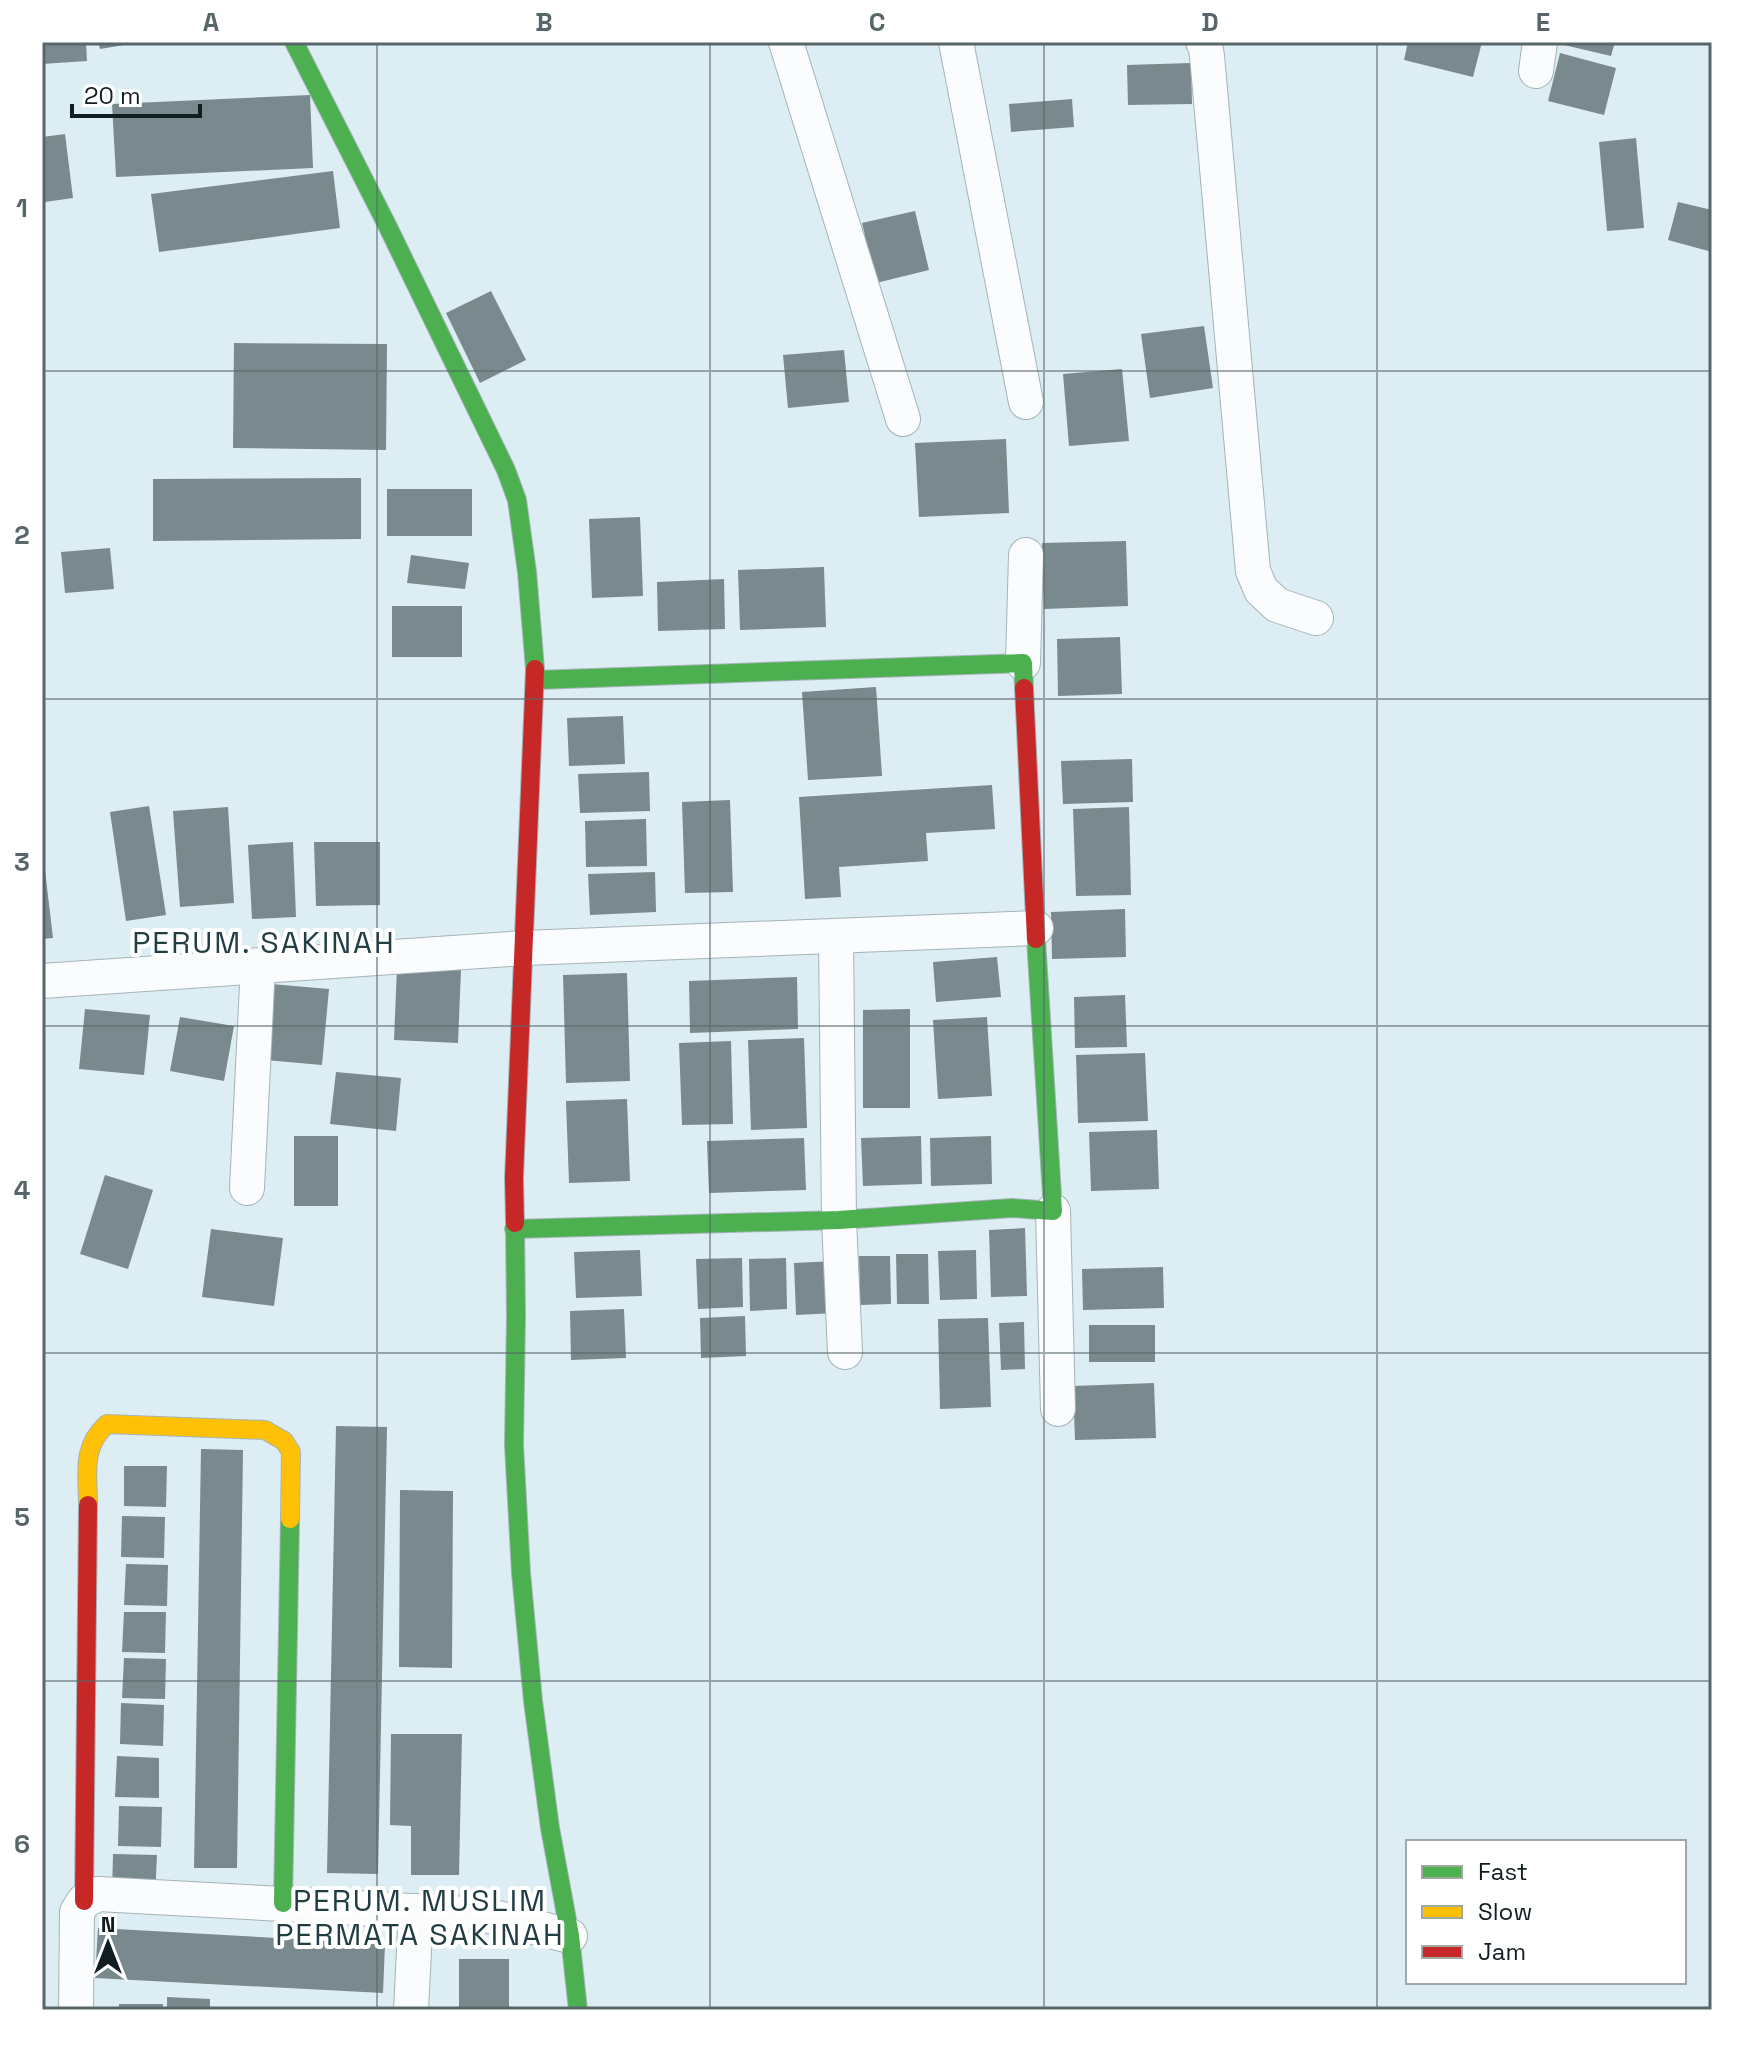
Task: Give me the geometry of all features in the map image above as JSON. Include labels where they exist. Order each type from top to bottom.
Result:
[{"type":"street","points":[[294,42],[387,225],[506,470],[517,500],[536,680],[514,1178],[514,1445],[521,1573],[533,1701],[550,1828],[570,1936],[578,2010]]},
{"type":"street","points":[[786,42],[903,419]]},
{"type":"street","points":[[956,42],[1026,402]]},
{"type":"street","points":[[1203,42],[1207,56],[1253,571],[1261,590],[1277,605],[1316,618]]},
{"type":"street","points":[[1026,555],[1023,663],[1053,1211],[1058,1409]]},
{"type":"street","points":[[536,680],[1023,663]]},
{"type":"street","points":[[42,981],[524,948],[1036,928]]},
{"type":"street","points":[[836,937],[839,1220],[845,1352]]},
{"type":"street","points":[[247,1188],[258,965]]},
{"type":"street","points":[[514,1229],[839,1220],[1012,1208],[1053,1211]]},
{"type":"street","points":[[84,1901],[88,1452],[91,1440],[107,1424],[265,1430],[284,1441],[291,1452],[283,1903]]},
{"type":"street","points":[[76,2010],[77,1912],[84,1901],[98,1894],[486,1915],[570,1936]]},
{"type":"street","points":[[411,2010],[416,1911]]},
{"type":"building","points":[[42,42],[86,42],[87,61],[42,64]]},
{"type":"building","points":[[98,42],[130,42],[130,44],[100,49]]},
{"type":"building","points":[[1408,42],[1482,42],[1473,77],[1404,60]]},
{"type":"building","points":[[1564,42],[1615,42],[1611,56],[1564,45]]},
{"type":"building","points":[[1560,53],[1616,68],[1604,115],[1548,101]]},
{"type":"building","points":[[1191,63],[1192,104],[1128,105],[1127,65]]},
{"type":"building","points":[[310,95],[313,168],[116,177],[112,104]]},
{"type":"building","points":[[1072,99],[1074,127],[1011,132],[1009,104]]},
{"type":"building","points":[[65,134],[73,198],[45,202],[42,137]]},
{"type":"building","points":[[1636,138],[1644,228],[1607,231],[1599,142]]},
{"type":"building","points":[[333,171],[340,228],[159,252],[151,194]]},
{"type":"building","points":[[1678,202],[1712,210],[1712,252],[1668,240]]},
{"type":"building","points":[[915,211],[929,270],[876,283],[862,223]]},
{"type":"building","points":[[491,291],[526,360],[480,383],[446,313]]},
{"type":"building","points":[[1204,326],[1213,388],[1150,398],[1141,334]]},
{"type":"building","points":[[234,343],[387,344],[386,450],[233,448]]},
{"type":"building","points":[[844,350],[849,402],[788,408],[783,355]]},
{"type":"building","points":[[1122,369],[1129,441],[1069,446],[1063,374]]},
{"type":"building","points":[[1006,439],[1009,513],[919,517],[915,443]]},
{"type":"building","points":[[361,478],[361,539],[153,541],[153,479]]},
{"type":"building","points":[[387,489],[472,489],[472,536],[387,536]]},
{"type":"building","points":[[640,517],[643,596],[592,598],[589,519]]},
{"type":"building","points":[[1126,541],[1128,606],[1044,609],[1042,543]]},
{"type":"building","points":[[110,548],[114,589],[65,593],[61,552]]},
{"type":"building","points":[[411,555],[469,563],[465,589],[407,583]]},
{"type":"building","points":[[824,567],[826,627],[740,630],[738,570]]},
{"type":"building","points":[[724,579],[725,629],[658,631],[657,582]]},
{"type":"building","points":[[392,606],[462,606],[462,657],[392,657]]},
{"type":"building","points":[[1120,637],[1122,694],[1058,696],[1057,639]]},
{"type":"building","points":[[876,687],[882,776],[808,780],[802,692]]},
{"type":"building","points":[[623,716],[625,764],[569,766],[567,718]]},
{"type":"building","points":[[1132,759],[1133,802],[1063,804],[1061,761]]},
{"type":"building","points":[[649,772],[650,811],[580,813],[578,774]]},
{"type":"building","points":[[992,785],[995,829],[926,833],[928,861],[839,867],[841,897],[805,899],[799,797]]},
{"type":"building","points":[[730,800],[733,892],[685,893],[682,802]]},
{"type":"building","points":[[149,806],[166,915],[126,921],[110,812]]},
{"type":"building","points":[[228,807],[234,903],[180,907],[173,811]]},
{"type":"building","points":[[1129,807],[1131,895],[1076,896],[1073,809]]},
{"type":"building","points":[[646,819],[647,866],[586,867],[585,821]]},
{"type":"building","points":[[293,842],[296,917],[252,919],[248,845]]},
{"type":"building","points":[[314,842],[380,842],[380,905],[316,906]]},
{"type":"building","points":[[42,862],[53,938],[42,939]]},
{"type":"building","points":[[655,872],[656,912],[590,915],[588,874]]},
{"type":"building","points":[[1125,909],[1126,957],[1052,959],[1051,912]]},
{"type":"building","points":[[997,957],[1001,997],[936,1002],[933,962]]},
{"type":"building","points":[[397,967],[461,970],[458,1043],[394,1040]]},
{"type":"building","points":[[627,973],[630,1081],[566,1083],[563,975]]},
{"type":"building","points":[[797,977],[798,1029],[690,1033],[689,981]]},
{"type":"building","points":[[271,984],[329,989],[322,1065],[265,1060]]},
{"type":"building","points":[[1125,995],[1127,1047],[1075,1048],[1074,997]]},
{"type":"building","points":[[85,1009],[150,1015],[144,1075],[79,1069]]},
{"type":"building","points":[[910,1009],[910,1108],[863,1108],[863,1010]]},
{"type":"building","points":[[180,1017],[234,1026],[224,1081],[170,1071]]},
{"type":"building","points":[[987,1017],[992,1096],[938,1099],[933,1020]]},
{"type":"building","points":[[804,1038],[807,1128],[751,1130],[748,1040]]},
{"type":"building","points":[[731,1041],[733,1124],[682,1125],[679,1043]]},
{"type":"building","points":[[1145,1053],[1148,1121],[1078,1123],[1076,1055]]},
{"type":"building","points":[[336,1072],[401,1078],[396,1131],[330,1124]]},
{"type":"building","points":[[627,1099],[630,1181],[569,1183],[566,1101]]},
{"type":"building","points":[[1157,1130],[1159,1189],[1091,1191],[1089,1132]]},
{"type":"building","points":[[294,1136],[338,1136],[338,1206],[294,1206]]},
{"type":"building","points":[[921,1136],[922,1184],[863,1186],[861,1138]]},
{"type":"building","points":[[991,1136],[992,1184],[931,1186],[930,1138]]},
{"type":"building","points":[[804,1138],[806,1190],[709,1193],[707,1141]]},
{"type":"building","points":[[105,1175],[153,1190],[128,1269],[80,1254]]},
{"type":"building","points":[[1025,1228],[1027,1296],[991,1297],[989,1230]]},
{"type":"building","points":[[211,1229],[283,1238],[274,1306],[202,1297]]},
{"type":"building","points":[[640,1250],[642,1296],[576,1298],[574,1252]]},
{"type":"building","points":[[976,1250],[977,1299],[940,1300],[938,1251]]},
{"type":"building","points":[[896,1254],[928,1254],[929,1304],[897,1304]]},
{"type":"building","points":[[859,1256],[890,1256],[891,1304],[860,1305]]},
{"type":"building","points":[[742,1258],[743,1307],[698,1309],[696,1259]]},
{"type":"building","points":[[786,1258],[787,1309],[750,1311],[749,1259]]},
{"type":"building","points":[[835,1261],[836,1313],[796,1315],[794,1263]]},
{"type":"building","points":[[1163,1267],[1164,1308],[1083,1310],[1082,1269]]},
{"type":"building","points":[[624,1309],[626,1358],[571,1360],[570,1311]]},
{"type":"building","points":[[745,1316],[746,1356],[701,1358],[700,1318]]},
{"type":"building","points":[[988,1318],[991,1407],[940,1409],[938,1319]]},
{"type":"building","points":[[1024,1322],[1025,1369],[1001,1370],[999,1323]]},
{"type":"building","points":[[1089,1325],[1155,1325],[1155,1362],[1089,1362]]},
{"type":"building","points":[[1154,1383],[1156,1438],[1075,1440],[1073,1386]]},
{"type":"building","points":[[336,1426],[387,1427],[378,1874],[327,1873]]},
{"type":"building","points":[[201,1449],[243,1450],[237,1868],[194,1868]]},
{"type":"building","points":[[124,1466],[167,1466],[166,1507],[124,1506]]},
{"type":"building","points":[[400,1490],[453,1491],[452,1668],[399,1667]]},
{"type":"building","points":[[122,1516],[165,1517],[164,1558],[121,1557]]},
{"type":"building","points":[[126,1564],[168,1565],[167,1606],[124,1605]]},
{"type":"building","points":[[124,1612],[166,1612],[165,1653],[122,1652]]},
{"type":"building","points":[[124,1658],[166,1659],[165,1699],[122,1698]]},
{"type":"building","points":[[121,1703],[164,1705],[163,1746],[120,1744]]},
{"type":"building","points":[[391,1734],[462,1734],[459,1875],[411,1875],[411,1826],[390,1825]]},
{"type":"building","points":[[117,1756],[159,1758],[159,1798],[115,1797]]},
{"type":"building","points":[[119,1806],[162,1807],[161,1847],[118,1846]]},
{"type":"building","points":[[113,1854],[157,1855],[155,1896],[112,1895]]},
{"type":"building","points":[[98,1928],[385,1944],[383,1993],[95,1978]]},
{"type":"building","points":[[459,1959],[509,1959],[509,2009],[459,2009]]},
{"type":"building","points":[[167,1997],[210,1999],[210,2010],[167,2010]]},
{"type":"building","points":[[119,2004],[163,2004],[163,2010],[119,2010]]},
{"type":"traffic: fast","points":[[294,42],[506,470],[517,500],[535,669]]},
{"type":"traffic: fast","points":[[536,680],[1023,663],[1024,688]]},
{"type":"traffic: fast","points":[[514,1229],[839,1220],[1012,1208],[1053,1211],[1036,939]]},
{"type":"traffic: fast","points":[[515,1223],[514,1445],[521,1573],[533,1701],[550,1828],[570,1936],[578,2010]]},
{"type":"traffic: fast","points":[[283,1903],[290,1519]]},
{"type":"traffic: slow","points":[[88,1505],[90,1452],[93,1442],[107,1424],[265,1430],[284,1441],[291,1452],[290,1519]]},
{"type":"traffic: jam","points":[[515,1223],[514,1178],[535,669]]},
{"type":"traffic: jam","points":[[1024,688],[1036,939]]},
{"type":"traffic: jam","points":[[84,1901],[88,1505]]},
{"type":"district","name":"PERUM. SAKINAH","points":[[264,943]]},
{"type":"district","name":"PERUM. MUSLIM PERMATA SAKINAH","points":[[420,1918]]}]
